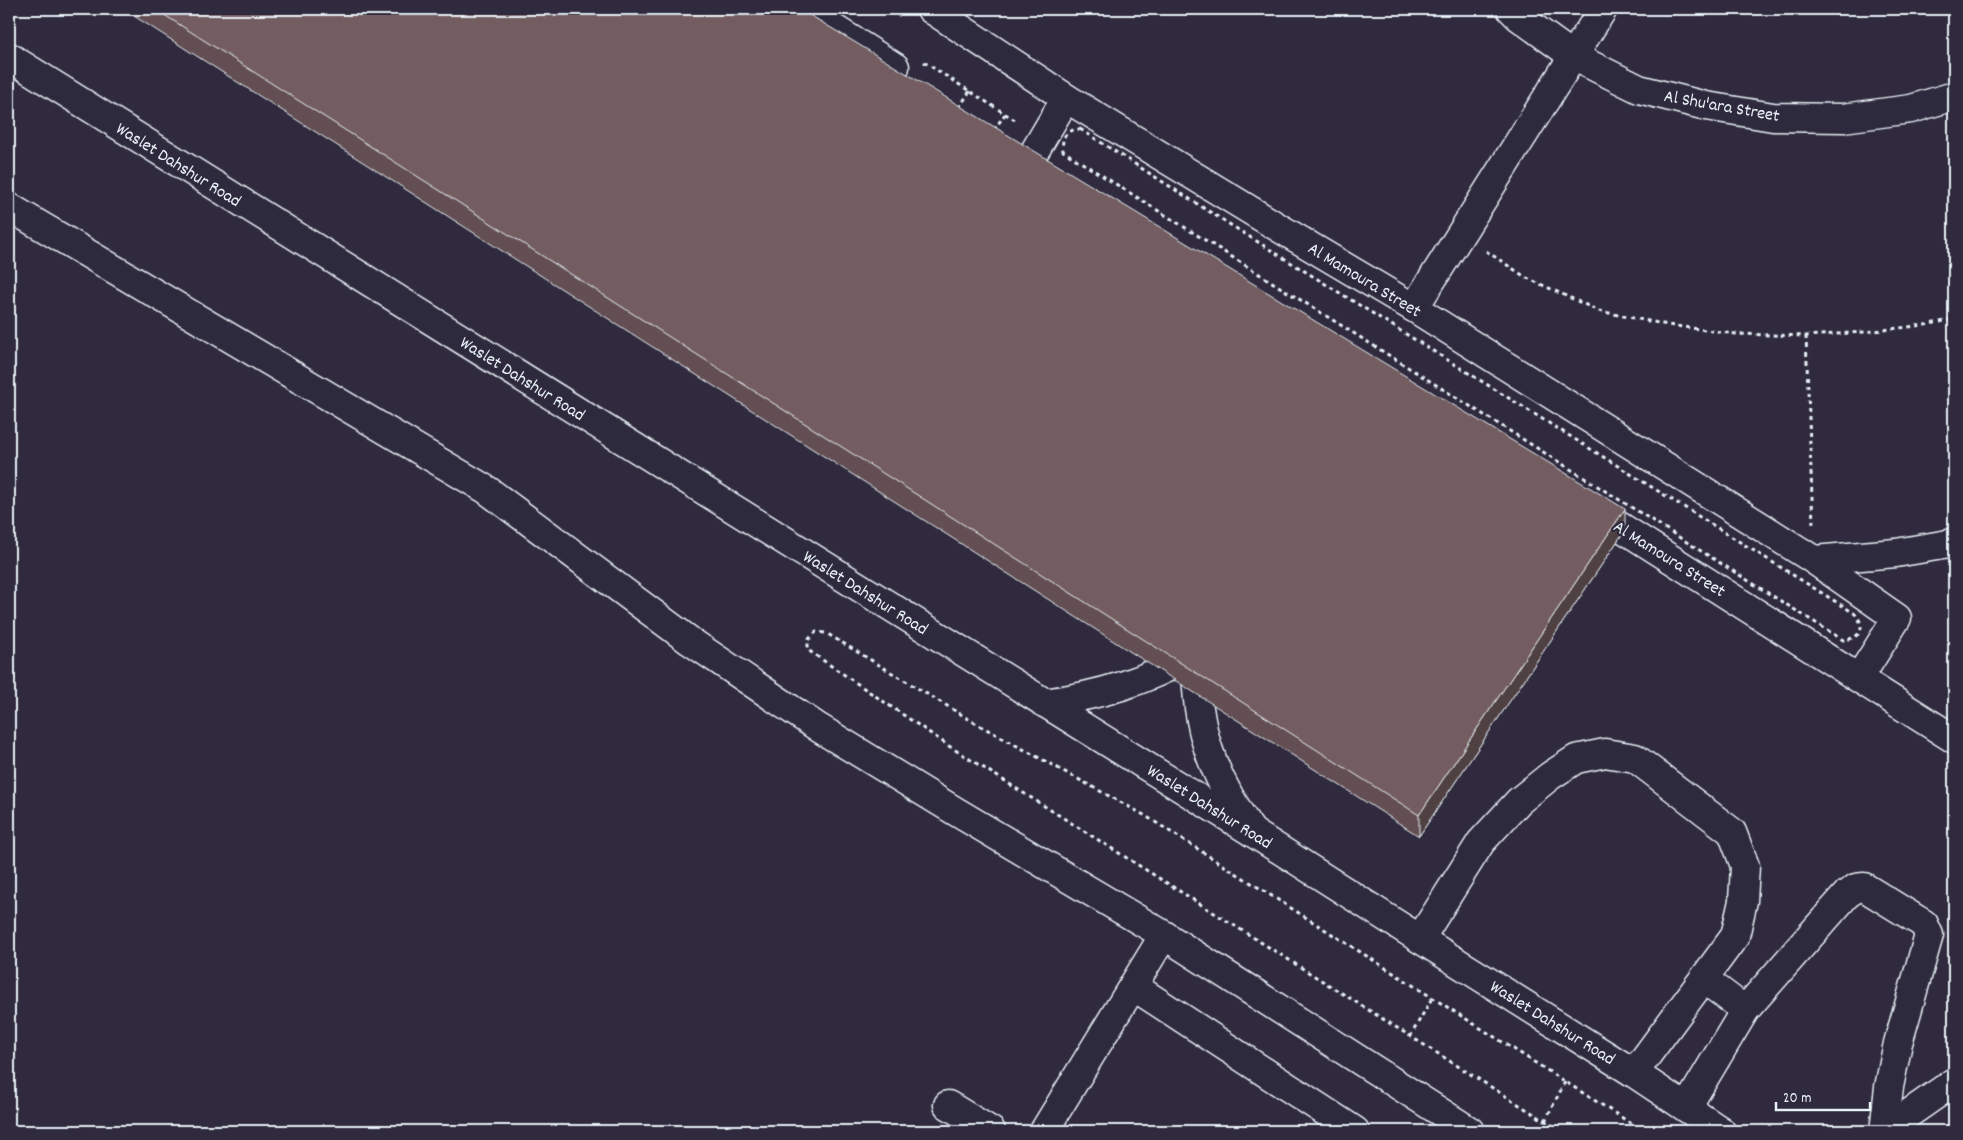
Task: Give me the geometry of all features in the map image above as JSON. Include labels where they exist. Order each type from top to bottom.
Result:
[{"type":"main road","points":[[803,9],[920,71]]},
{"type":"main road","name":"Al Mamoura Street","points":[[931,9],[1066,98],[1414,308],[1814,560],[1897,618],[1859,678]]},
{"type":"main road","name":"Al Shu'ara Street","points":[[1511,9],[1519,17],[1573,56],[1639,89],[1706,106],[1773,117],[1843,118],[1910,109],[1954,96]]},
{"type":"main road","points":[[1414,308],[1603,9]]},
{"type":"main road","name":"Waslet Dahshur Road","points":[[9,57],[1252,832],[1634,1073],[1721,1131]]},
{"type":"main road","points":[[1033,154],[1066,98]]},
{"type":"main road","points":[[1000,122],[1033,154],[1060,161]]},
{"type":"main road","points":[[9,208],[487,490],[690,641],[819,728],[1164,935],[1470,1131]]},
{"type":"main road","name":"Al Mamoura Street","points":[[1576,498],[1954,739]]},
{"type":"main road","points":[[1814,560],[1896,553],[1954,543]]},
{"type":"main road","points":[[1044,703],[1076,699],[1107,692],[1145,678],[1184,643],[1207,748],[1222,784],[1252,832]]},
{"type":"main road","points":[[1420,939],[1481,842],[1519,801],[1550,776],[1576,759],[1605,753],[1635,758],[1732,832],[1745,866],[1743,901],[1736,936],[1634,1073]]},
{"type":"main road","points":[[1687,1107],[1745,1010],[1847,894],[1856,888],[1864,887],[1924,924],[1928,935],[1898,1042],[1889,1087],[1884,1131]]},
{"type":"main road","points":[[1044,1131],[1164,935]]},
{"type":"main road","points":[[1704,979],[1745,1010]]},
{"type":"main road","points":[[1133,986],[1355,1131]]},
{"type":"main road","points":[[1884,1131],[1954,1082]]},
{"type":"main road","points":[[948,1105],[991,1131]]},
{"type":"path","points":[[890,9],[906,19]]},
{"type":"path","points":[[920,71],[970,91],[1000,122],[1022,124]]},
{"type":"path","points":[[959,108],[970,91]]},
{"type":"path","points":[[1080,128],[1229,225],[1854,613],[1860,619],[1862,627],[1858,635],[1852,640],[1843,640],[1060,161],[1065,135],[1072,130],[1080,128]]},
{"type":"path","points":[[1461,234],[1526,278],[1599,311],[1668,325],[1736,334],[1806,336],[1865,332],[1925,325],[1954,319]]},
{"type":"path","points":[[1806,336],[1814,560]]},
{"type":"path","points":[[1561,1131],[952,748],[808,650],[808,640],[816,632],[826,633],[977,724],[1144,815],[1643,1131]]},
{"type":"path","points":[[1410,1037],[1432,998]]},
{"type":"path","points":[[1545,1121],[1565,1081]]},
{"type":"building","points":[[155,9],[800,9],[1625,509],[1419,815]]}]
